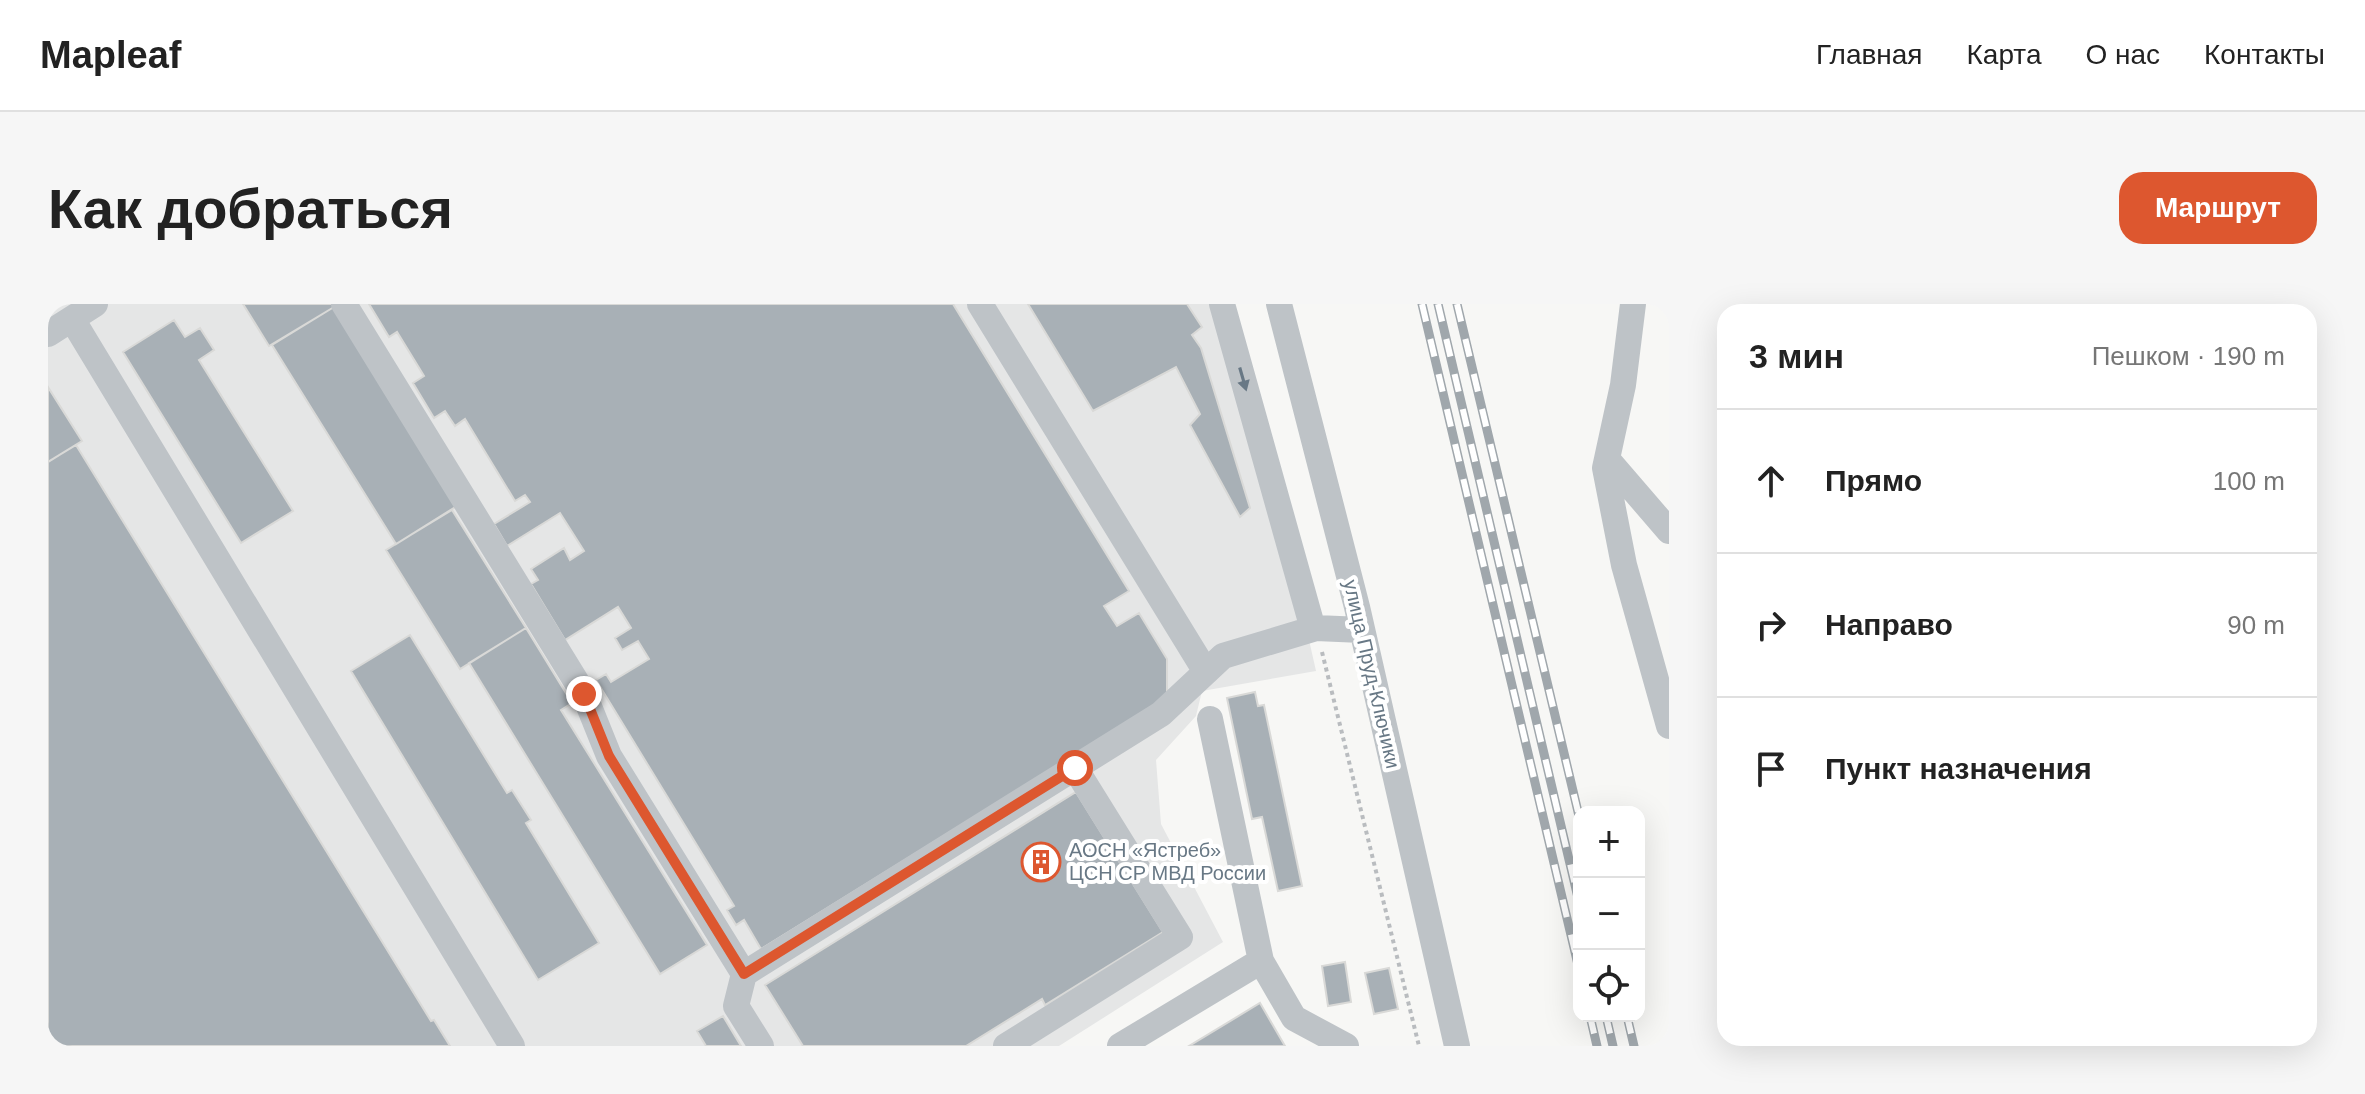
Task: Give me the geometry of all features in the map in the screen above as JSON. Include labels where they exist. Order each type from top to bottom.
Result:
[{"type":"street","points":[[48,334],[95,304]]},
{"type":"street","points":[[344,304],[584,694],[609,756],[744,974]]},
{"type":"street","points":[[980,304],[1206,672]]},
{"type":"street","points":[[1222,304],[1314,629]]},
{"type":"street","name":"улица Пруд-Ключики","points":[[1279,304],[1362,630],[1457,1046]]},
{"type":"street","points":[[1633,304],[1623,385],[1605,468],[1624,565],[1669,726]]},
{"type":"street","points":[[72,319],[512,1046]]},
{"type":"street","points":[[1607,459],[1669,531]]},
{"type":"street","points":[[761,1046],[736,1006],[744,974],[1161,714],[1223,656],[1314,629],[1362,630]]},
{"type":"street","points":[[1210,719],[1261,961],[1294,1018],[1346,1046]]},
{"type":"street","points":[[1006,1046],[1180,937],[1075,768]]},
{"type":"street","points":[[1120,1046],[1261,961]]},
{"type":"path","points":[[1314,629],[1419,1046]]},
{"type":"shaded area","points":[[48,304],[1209,304],[1307,631],[1316,671],[1202,691],[1196,716],[1156,760],[1161,824],[1223,942],[1059,1046],[48,1046]]},
{"type":"building","points":[[243,304],[332,304],[334,307],[269,346]]},
{"type":"building","points":[[369,304],[953,304],[1129,591],[1104,606],[1117,626],[1139,613],[1167,659],[1167,698],[761,949],[744,920],[736,925],[727,910],[734,906],[596,680],[606,674],[611,682],[649,659],[638,641],[622,650],[615,638],[631,628],[618,607],[565,640],[531,584],[538,580],[531,569],[564,548],[570,560],[584,551],[560,513],[507,546],[494,524],[530,502],[525,495],[515,501],[465,419],[455,426],[445,411],[434,418],[413,383],[424,376],[397,332],[389,337]]},
{"type":"building","points":[[1028,304],[1187,304],[1202,327],[1192,335],[1201,348],[1250,508],[1240,517],[1190,425],[1200,414],[1176,367],[1093,411]]},
{"type":"building","points":[[334,307],[457,506],[396,544],[272,345]]},
{"type":"building","points":[[174,320],[185,337],[200,328],[214,350],[199,360],[293,511],[241,543],[123,352]]},
{"type":"building","points":[[48,387],[82,441],[48,462]]},
{"type":"building","points":[[76,445],[431,1021],[434,1020],[450,1046],[48,1046],[48,462]]},
{"type":"building","points":[[452,510],[526,628],[460,669],[386,550]]},
{"type":"building","points":[[526,628],[572,703],[561,710],[707,945],[660,974],[469,663]]},
{"type":"building","points":[[410,635],[507,793],[512,790],[531,820],[526,823],[599,943],[538,980],[351,671]]},
{"type":"building","points":[[1255,692],[1258,706],[1264,705],[1302,886],[1278,891],[1262,817],[1252,819],[1227,698]]},
{"type":"building","name":"АОСН «Ястреб» ЦСН СР МВД России","points":[[1076,792],[1163,932],[1045,1005],[1042,999],[966,1046],[803,1046],[765,985]]},
{"type":"building","points":[[1345,962],[1351,1002],[1328,1006],[1322,966]]},
{"type":"building","points":[[1389,968],[1398,1009],[1374,1014],[1365,973]]},
{"type":"building","points":[[1260,1003],[1285,1046],[1189,1046]]},
{"type":"building","points":[[723,1016],[741,1046],[706,1046],[697,1031]]},
{"type":"railway","points":[[1422,304],[1575,950]]},
{"type":"railway","points":[[1438,304],[1573,878]]},
{"type":"railway","points":[[1457,304],[1577,806]]},
{"type":"railway","points":[[1591,1022],[1597,1046]]},
{"type":"railway","points":[[1607,1022],[1613,1046]]},
{"type":"railway","points":[[1628,1022],[1634,1046]]},
{"type":"place","name":"АОСН «Ястреб» ЦСН СР МВД России","points":[[1041,862]]},
{"type":"route","points":[[584,694],[609,756],[744,974],[1075,768]]}]
